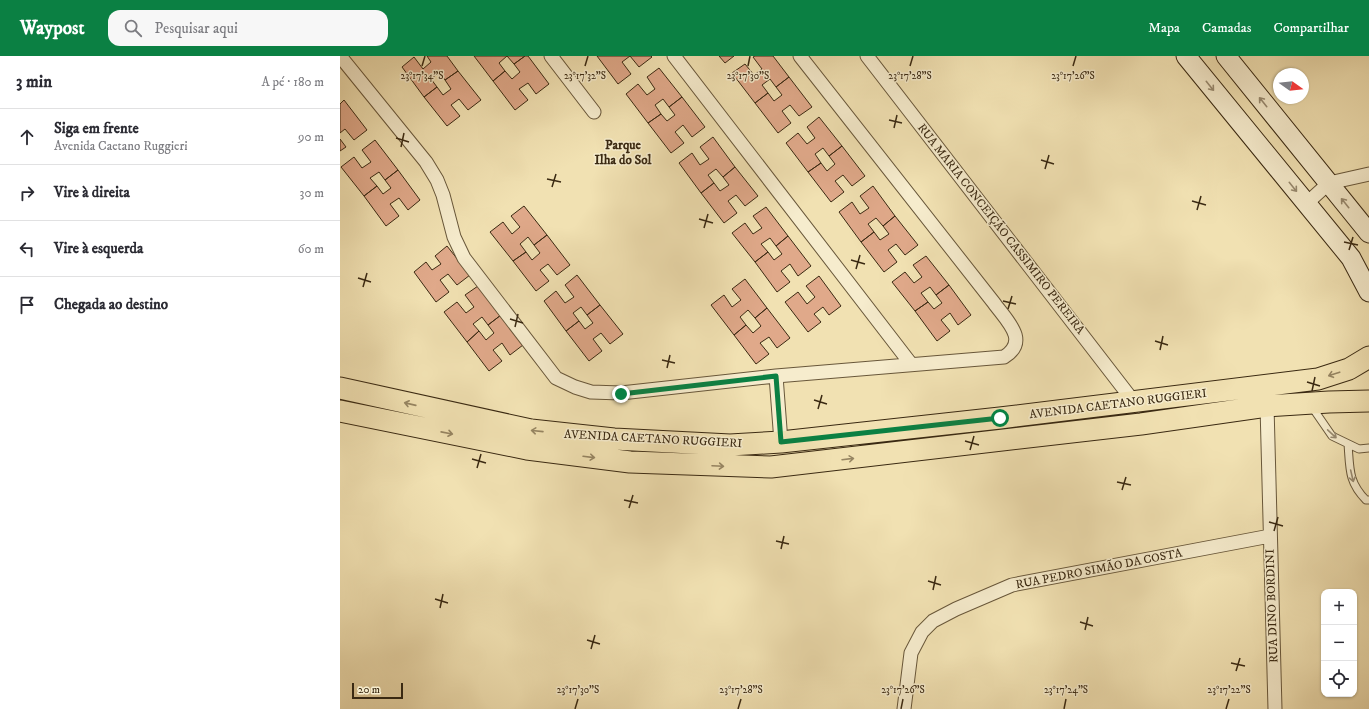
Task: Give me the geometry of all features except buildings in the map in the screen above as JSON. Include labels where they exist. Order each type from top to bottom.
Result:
[{"type":"main road","name":"AVENIDA CAETANO RUGGIERI","points":[[340,388],[531,430],[614,439],[730,445],[781,442],[1134,402],[1318,379],[1349,369],[1369,357]]},
{"type":"main road","name":"AVENIDA CAETANO RUGGIERI","points":[[340,411],[527,449],[630,462],[771,467],[1141,424],[1267,406],[1369,401]]},
{"type":"street","points":[[340,56],[426,162],[437,180],[443,195],[454,237],[464,258],[556,378],[575,387],[591,392],[621,394],[776,376],[1004,357],[1013,351],[1017,341],[1014,331],[994,303],[800,56]]},
{"type":"street","points":[[552,56],[594,112]]},
{"type":"street","points":[[674,56],[911,364]]},
{"type":"street","name":"RUA MARIA CONCEIÇÃO CASSIMIRO PEREIRA","points":[[867,56],[1134,402]]},
{"type":"street","points":[[1186,56],[1351,258],[1369,292]]},
{"type":"street","points":[[1226,56],[1369,233]]},
{"type":"street","points":[[1306,203],[1329,183],[1369,174]]},
{"type":"street","points":[[776,376],[781,442]]},
{"type":"street","name":"RUA DINO BORDINI","points":[[1267,406],[1275,709]]},
{"type":"street","name":"RUA PEDRO SIMÃO DA COSTA","points":[[904,709],[911,653],[922,632],[933,621],[956,609],[1012,585],[1270,536]]},
{"type":"lane","points":[[1309,403],[1332,436],[1359,449],[1369,448]]},
{"type":"lane","points":[[1348,444],[1351,473],[1356,490],[1366,500],[1369,500]]},
{"type":"district","name":"Parque Ilha do Sol","points":[[623,152]]},
{"type":"route","points":[[621,394],[776,376],[781,442],[1000,418]]}]
